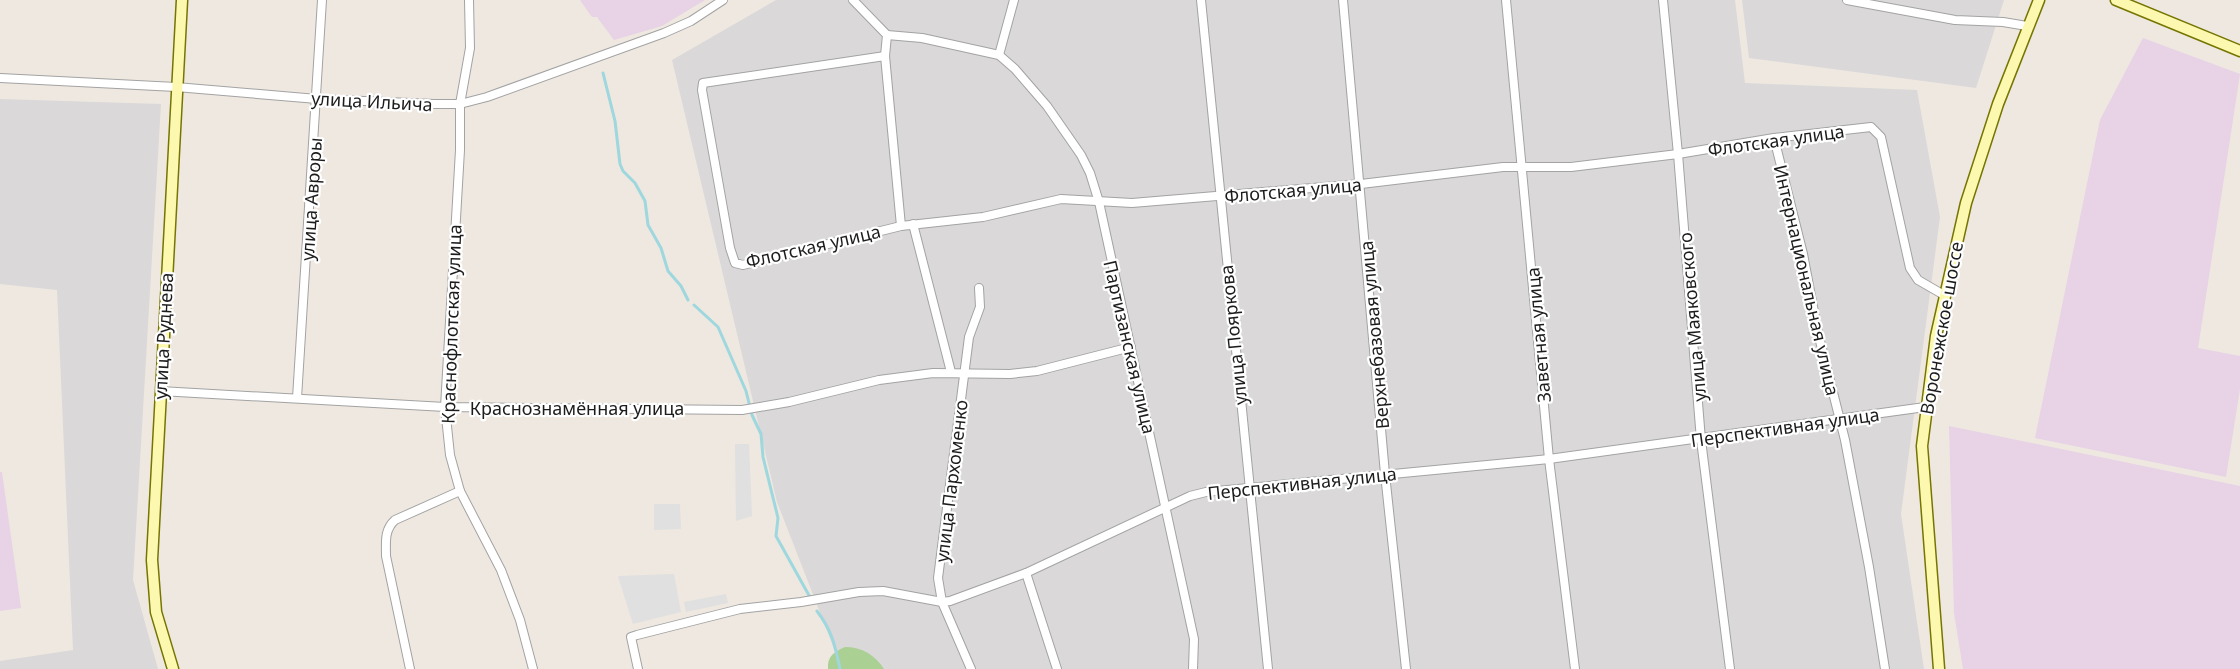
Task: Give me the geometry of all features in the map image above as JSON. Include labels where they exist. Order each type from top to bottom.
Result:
[{"type":"main road","name":"улица Руднева","points":[[173,669],[157,618],[152,581],[160,391],[182,0]]},
{"type":"main road","name":"Воронежское шоссе","points":[[1940,669],[1922,446],[1925,407],[1944,295],[1966,203],[1998,104],[2039,0]]},
{"type":"main road","points":[[2116,0],[2240,51]]},
{"type":"street","name":"улица Авроры","points":[[297,398],[322,0]]},
{"type":"street","name":"Краснофлотская улица","points":[[469,0],[470,48],[460,104],[460,150],[445,407],[450,455],[460,491],[501,570],[520,620],[532,669]]},
{"type":"street","name":"улица Ильича","points":[[0,78],[176,87],[317,99],[460,104],[505,91],[664,33],[691,21],[723,0]]},
{"type":"street","points":[[853,0],[887,35],[922,38],[999,55],[1014,0]]},
{"type":"street","name":"улица Пояркова","points":[[1201,0],[1268,669]]},
{"type":"street","name":"Верхнебазовая улица","points":[[1342,0],[1406,669]]},
{"type":"street","name":"Заветная улица","points":[[1506,0],[1549,459],[1575,669]]},
{"type":"street","name":"улица Маяковского","points":[[1663,0],[1701,440],[1730,669]]},
{"type":"street","points":[[1847,0],[1955,20],[2003,22],[2027,26]]},
{"type":"street","points":[[887,35],[885,56],[900,226]]},
{"type":"street","name":"Партизанская улица","points":[[999,55],[1015,69],[1062,125],[1090,173],[1099,202],[1194,639],[1193,669]]},
{"type":"street","name":"Флотская улица","points":[[885,56],[703,83],[704,101],[730,248],[735,263],[742,265],[900,226],[983,217],[1061,199],[1132,203],[1361,184],[1503,167],[1571,167],[1678,154],[1774,138],[1871,127],[1881,137],[1910,268],[1918,280],[1944,295]]},
{"type":"street","name":"Интернациональная улица","points":[[1774,138],[1803,255],[1818,333],[1840,418],[1869,567],[1885,669]]},
{"type":"street","name":"улица Пархоменко","points":[[913,224],[951,372]]},
{"type":"street","name":"улица Пархоменко","points":[[971,669],[942,602],[938,578],[969,337],[980,307],[979,288]]},
{"type":"street","points":[[951,372],[1010,374],[1037,371],[1131,347]]},
{"type":"street","name":"Краснознамённая улица","points":[[160,391],[445,407],[741,410],[879,380],[951,372]]},
{"type":"street","name":"Перспективная улица","points":[[638,669],[631,637],[740,609],[801,602],[850,593],[883,591],[942,602],[960,598],[1026,573],[1198,494],[1250,486],[1549,459],[1701,440],[1925,407]]},
{"type":"street","points":[[410,669],[386,556],[388,527],[395,520],[460,491]]},
{"type":"street","points":[[1026,573],[1057,669]]},
{"type":"shaded area","points":[[580,0],[705,0],[662,26],[614,40],[597,17],[592,17]]},
{"type":"shaded area","points":[[776,0],[1735,0],[1745,83],[1917,90],[1940,217],[1901,514],[1924,669],[842,669],[777,502],[672,60]]},
{"type":"shaded area","points":[[1742,0],[2004,0],[1976,88],[1749,58]]},
{"type":"shaded area","points":[[2143,38],[2240,74],[2198,348],[2240,356],[2240,389],[2226,477],[2035,438],[2100,120]]},
{"type":"shaded area","points":[[0,99],[161,104],[133,580],[158,669],[0,669],[0,661],[73,650],[57,290],[0,284]]},
{"type":"shaded area","points":[[1949,426],[2240,486],[2240,669],[1963,669],[1954,613]]},
{"type":"shaded area","points":[[735,444],[749,444],[752,516],[736,521]]},
{"type":"shaded area","points":[[0,472],[2,472],[21,608],[0,611]]},
{"type":"shaded area","points":[[654,504],[680,504],[681,529],[654,530]]},
{"type":"shaded area","points":[[674,574],[681,612],[633,624],[618,576]]},
{"type":"shaded area","points":[[726,594],[728,603],[686,612],[684,602]]},
{"type":"green space","points":[[845,647],[857,648],[868,653],[884,669],[828,669],[832,655]]},
{"type":"waterway","points":[[603,73],[615,121],[620,164],[645,201],[648,225],[661,248],[668,271],[681,286],[688,300]]},
{"type":"waterway","points":[[694,305],[718,327],[746,391],[752,415],[761,434],[763,457],[778,518],[776,536],[811,599]]},
{"type":"waterway","points":[[817,611],[832,638],[840,669]]}]
